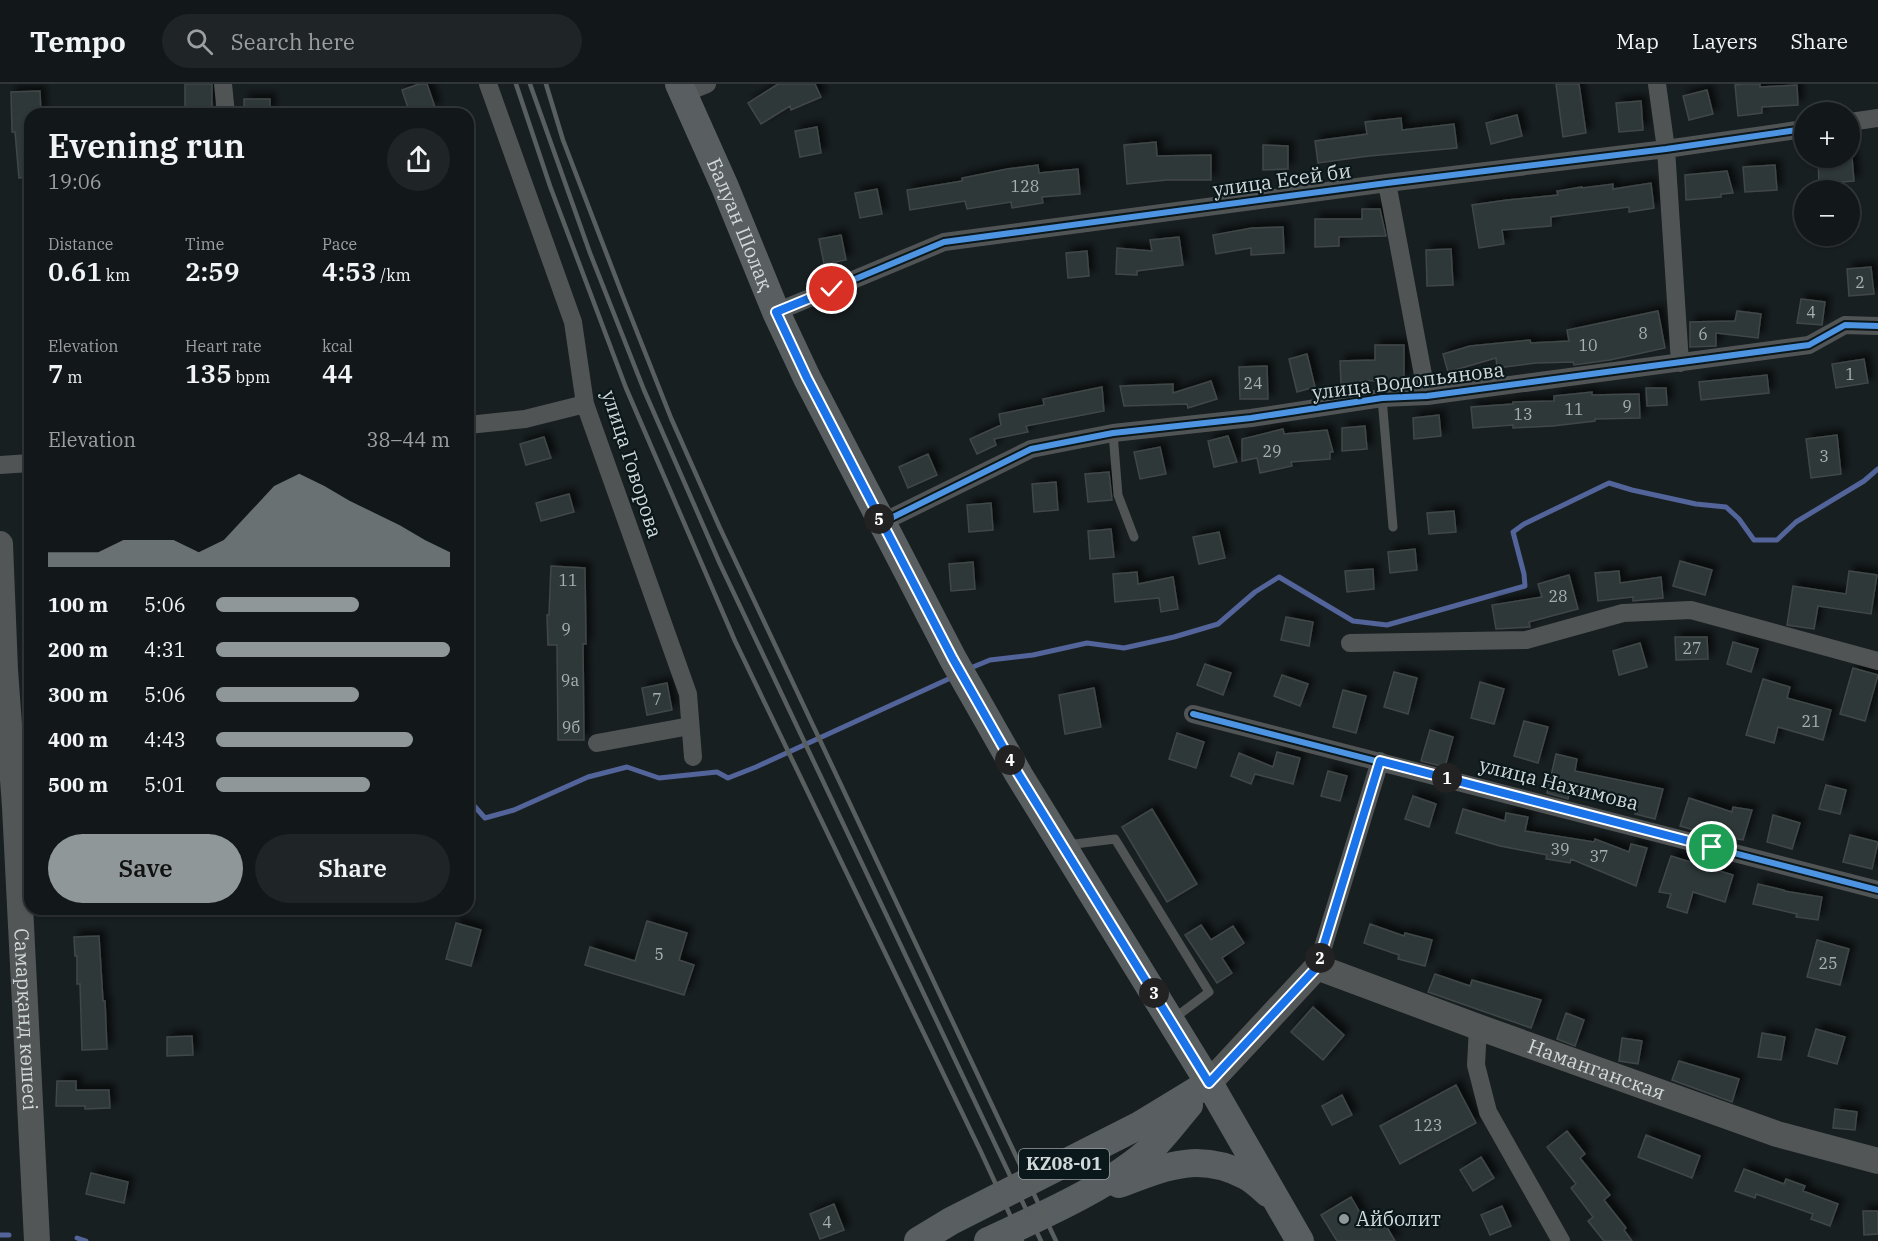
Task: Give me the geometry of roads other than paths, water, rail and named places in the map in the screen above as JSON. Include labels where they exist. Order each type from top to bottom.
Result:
[{"type":"main road","name":"Балуан Шолақ","points":[[690,87],[725,187],[776,312],[881,523],[953,659],[1019,775],[1209,1083],[1300,1241]]},
{"type":"main road","name":"KZ08-01","points":[[988,1241],[1072,1201],[1127,1168],[1153,1147],[1209,1083]]},
{"type":"main road","name":"KZ08-01","points":[[918,1241],[961,1216],[1140,1125],[1209,1083]]},
{"type":"main road","name":"KZ08-01","points":[[1072,1201],[1169,1166],[1194,1163],[1223,1166],[1247,1176],[1276,1200]]},
{"type":"street","points":[[223,84],[225,108]]},
{"type":"street","name":"улица Говорова","points":[[488,84],[573,322],[585,404],[688,694],[693,757]]},
{"type":"street","points":[[1657,84],[1666,149],[1680,363]]},
{"type":"street","points":[[1860,121],[1878,118]]},
{"type":"street","name":"улица Есей би","points":[[776,312],[944,242],[1794,130]]},
{"type":"street","points":[[1387,183],[1426,396]]},
{"type":"street","name":"улица Водопьянова","points":[[881,523],[1031,448],[1113,433],[1251,418],[1382,398],[1426,396],[1809,345],[1845,325],[1878,326]]},
{"type":"street","points":[[474,424],[525,420],[585,404]]},
{"type":"street","points":[[0,465],[24,463]]},
{"type":"street","name":"Самарқанд көшесі","points":[[0,544],[8,808],[24,898]]},
{"type":"street","points":[[1350,643],[1526,640],[1623,613],[1691,610],[1878,660]]},
{"type":"street","name":"улица Нахимова","points":[[1193,714],[1878,890]]},
{"type":"street","points":[[597,742],[690,726]]},
{"type":"street","points":[[1209,1083],[1317,967],[1380,761]]},
{"type":"street","name":"Самарқанд көшесі","points":[[25,915],[37,1241]]},
{"type":"street","name":"Наманганская","points":[[1317,967],[1777,1134],[1878,1161]]},
{"type":"street","points":[[1478,1027],[1476,1065],[1488,1112],[1561,1241]]},
{"type":"lane","points":[[1382,398],[1393,527]]},
{"type":"lane","points":[[1113,433],[1118,495],[1134,537]]},
{"type":"lane","points":[[1063,846],[1115,839],[1209,992],[1171,1021]]},
{"type":"waterway","points":[[968,669],[990,660],[1033,655],[1087,643],[1124,648],[1218,624],[1255,592],[1279,577],[1353,621],[1387,625],[1525,586],[1513,532],[1524,524],[1609,483],[1696,504],[1726,507],[1739,519],[1754,540],[1777,540],[1796,522],[1864,481],[1878,469]]},
{"type":"waterway","points":[[474,806],[485,818],[514,810],[588,777],[627,767],[659,778],[717,772],[728,778],[955,676]]},
{"type":"waterway","points":[[0,1235],[9,1235]]},
{"type":"waterway","points":[[77,1238],[86,1241]]},
{"type":"railway","points":[[516,84],[550,186],[626,388],[735,641],[1022,1241]]},
{"type":"railway","points":[[530,84],[590,253],[644,390],[720,564],[1041,1241]]},
{"type":"railway","points":[[546,84],[563,140],[671,418],[719,526],[1056,1241]]},
{"type":"place","name":"Айболит","points":[[1344,1219]]}]
